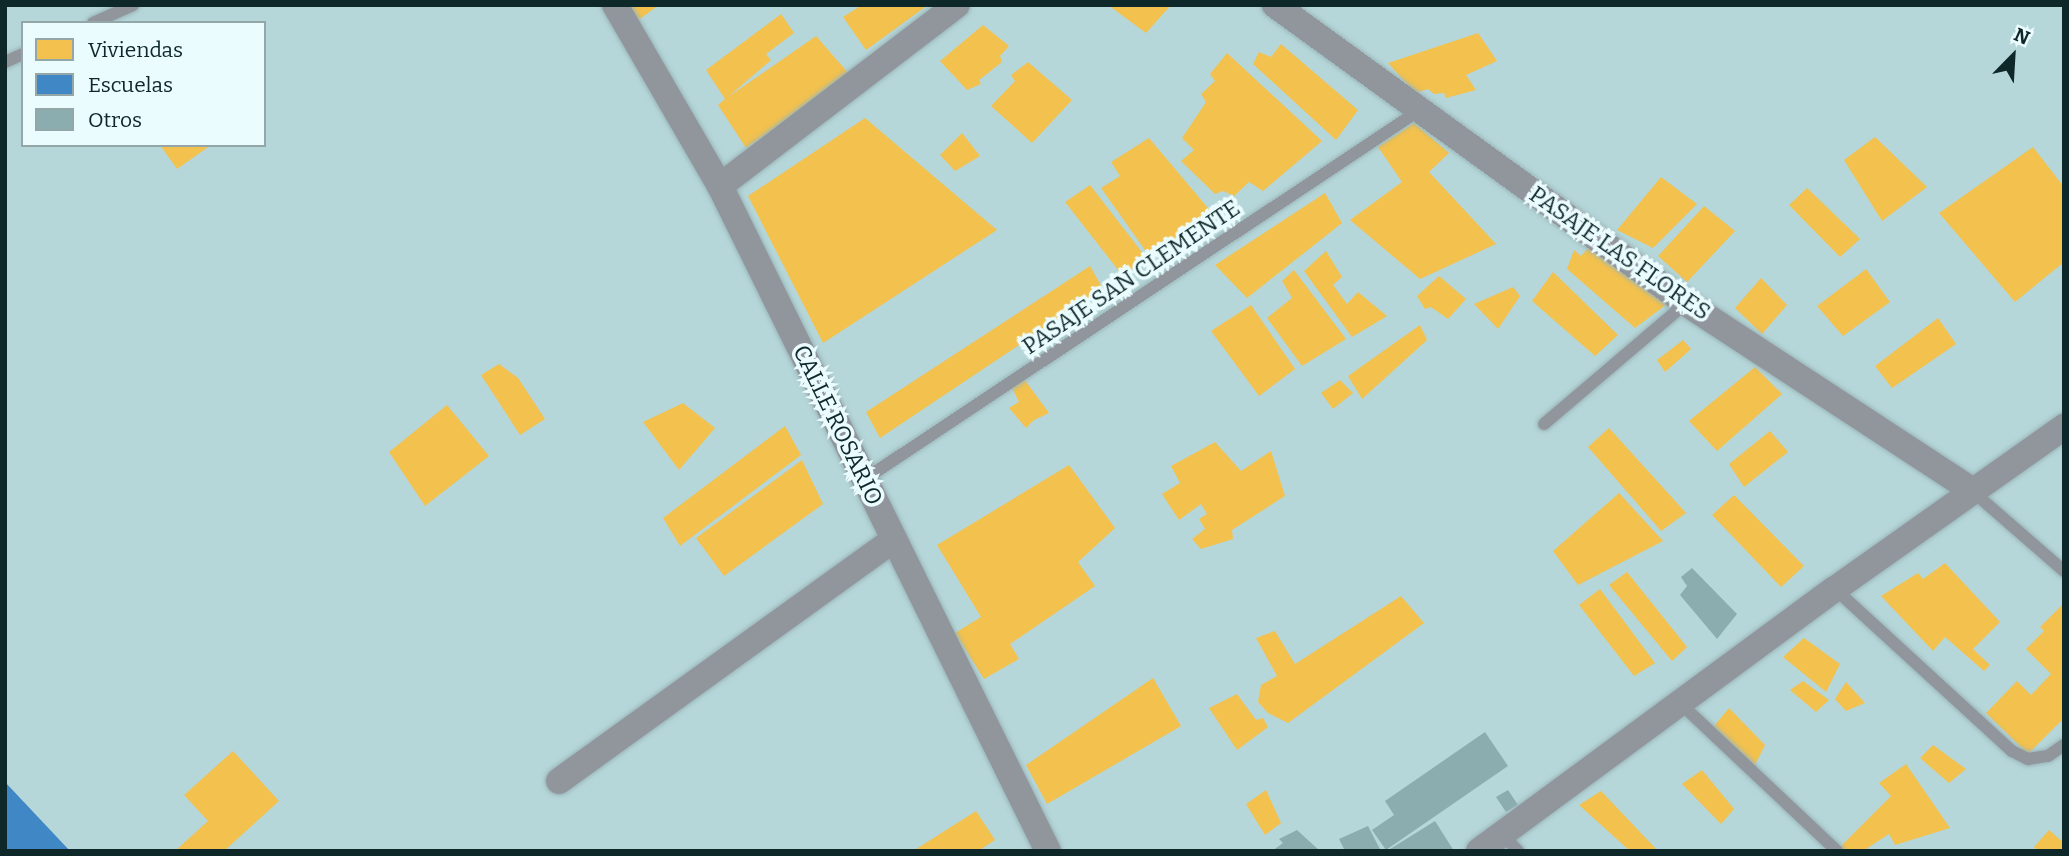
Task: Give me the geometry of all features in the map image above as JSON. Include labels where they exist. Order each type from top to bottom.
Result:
[{"type":"street","name":"CALLE ROSARIO","points":[[615,5],[720,186],[1048,851]]},
{"type":"street","points":[[720,186],[957,5]]},
{"type":"street","name":"PASAJE LAS FLORES","points":[[1275,5],[1686,303],[1972,490]]},
{"type":"street","points":[[1479,851],[1511,843],[1682,705],[1835,589],[2064,427]]},
{"type":"street","points":[[559,781],[894,539]]},
{"type":"lane","points":[[97,21],[133,5]]},
{"type":"lane","points":[[5,62],[21,55]]},
{"type":"lane","name":"PASAJE SAN CLEMENTE","points":[[864,479],[1420,110]]},
{"type":"lane","points":[[1544,424],[1686,303]]},
{"type":"lane","points":[[1972,490],[2064,571]]},
{"type":"lane","points":[[1835,589],[2012,751],[2028,759],[2048,756],[2064,745]]},
{"type":"lane","points":[[1682,705],[1837,851]]},
{"type":"building: Viviendas","points":[[625,5],[659,5],[637,21]]},
{"type":"building: Viviendas","points":[[862,5],[928,5],[866,50],[843,17]]},
{"type":"building: Viviendas","points":[[1108,5],[1171,5],[1146,33]]},
{"type":"building: Viviendas","points":[[781,14],[794,33],[766,54],[771,60],[728,97],[816,36],[850,75],[746,148],[718,105],[725,99],[706,70]]},
{"type":"building: Viviendas","points":[[983,25],[1009,46],[1000,56],[1002,62],[979,80],[981,84],[967,90],[940,61]]},
{"type":"building: Viviendas","points":[[1478,33],[1497,61],[1466,75],[1476,90],[1446,98],[1444,93],[1434,94],[1428,89],[1415,93],[1388,63]]},
{"type":"building: Viviendas","points":[[1281,44],[1358,110],[1336,140],[1253,64],[1259,52],[1271,57]]},
{"type":"building: Viviendas","points":[[1227,53],[1322,141],[1263,191],[1249,182],[1234,196],[1223,191],[1215,194],[1181,161],[1194,150],[1182,138],[1206,102],[1201,94],[1215,81],[1210,74]]},
{"type":"building: Viviendas","points":[[1028,62],[1072,100],[1032,143],[991,106],[1015,81],[1011,75]]},
{"type":"building: Viviendas","points":[[865,118],[997,230],[823,343],[748,196]]},
{"type":"building: Viviendas","points":[[1414,123],[1449,153],[1429,172],[1496,244],[1420,279],[1350,220],[1402,182],[1378,147]]},
{"type":"building: Viviendas","points":[[962,133],[980,156],[955,171],[940,155]]},
{"type":"building: Viviendas","points":[[1875,137],[1927,187],[1882,221],[1844,160]]},
{"type":"building: Viviendas","points":[[1149,138],[1213,214],[1152,260],[1101,188],[1120,176],[1111,162]]},
{"type":"building: Viviendas","points":[[161,147],[208,147],[177,169]]},
{"type":"building: Viviendas","points":[[2033,147],[2064,187],[2064,262],[2015,302],[1939,213]]},
{"type":"building: Viviendas","points":[[1661,177],[1697,204],[1653,248],[1617,230]]},
{"type":"building: Viviendas","points":[[1090,185],[1148,260],[1122,275],[1065,202]]},
{"type":"building: Viviendas","points":[[1807,188],[1860,239],[1840,257],[1789,205]]},
{"type":"building: Viviendas","points":[[1325,193],[1342,223],[1247,298],[1215,265]]},
{"type":"building: Viviendas","points":[[1704,206],[1735,231],[1687,282],[1658,256]]},
{"type":"building: Viviendas","points":[[1593,243],[1671,301],[1635,328],[1567,269],[1574,250],[1581,256]]},
{"type":"building: Viviendas","points":[[1326,251],[1342,277],[1333,285],[1347,304],[1358,292],[1387,316],[1352,337],[1304,271]]},
{"type":"building: Viviendas","points":[[1090,266],[1103,289],[880,438],[866,412]]},
{"type":"building: Viviendas","points":[[1866,269],[1890,302],[1843,336],[1817,306]]},
{"type":"building: Viviendas","points":[[1294,270],[1346,339],[1302,366],[1267,318],[1292,298],[1282,281]]},
{"type":"building: Viviendas","points":[[1553,272],[1618,335],[1595,356],[1532,301]]},
{"type":"building: Viviendas","points":[[1439,276],[1466,299],[1448,319],[1431,307],[1425,309],[1417,296]]},
{"type":"building: Viviendas","points":[[1761,278],[1787,305],[1762,334],[1735,308]]},
{"type":"building: Viviendas","points":[[1513,287],[1520,296],[1498,329],[1474,304]]},
{"type":"building: Viviendas","points":[[1251,305],[1295,369],[1259,396],[1211,331]]},
{"type":"building: Viviendas","points":[[1938,318],[1956,344],[1892,388],[1875,366]]},
{"type":"building: Viviendas","points":[[1420,325],[1427,340],[1362,399],[1348,376]]},
{"type":"building: Viviendas","points":[[1683,340],[1691,349],[1665,372],[1657,360]]},
{"type":"building: Viviendas","points":[[499,364],[518,378],[545,419],[520,435],[481,375]]},
{"type":"building: Viviendas","points":[[1755,367],[1782,394],[1717,451],[1689,421]]},
{"type":"building: Viviendas","points":[[1024,379],[1049,413],[1034,420],[1026,428],[1009,408],[1019,402],[1012,388]]},
{"type":"building: Viviendas","points":[[1340,380],[1353,393],[1333,409],[1321,393]]},
{"type":"building: Viviendas","points":[[683,403],[715,428],[679,470],[643,422]]},
{"type":"building: Viviendas","points":[[447,405],[489,456],[425,506],[389,452]]},
{"type":"building: Viviendas","points":[[785,426],[801,455],[680,546],[663,518]]},
{"type":"building: Viviendas","points":[[1609,428],[1686,513],[1661,531],[1588,447]]},
{"type":"building: Viviendas","points":[[1770,431],[1788,452],[1744,487],[1729,464]]},
{"type":"building: Viviendas","points":[[1215,442],[1241,471],[1271,451],[1285,496],[1232,530],[1233,539],[1201,549],[1192,539],[1205,529],[1199,519],[1207,514],[1201,504],[1179,520],[1162,494],[1180,483],[1171,466]]},
{"type":"building: Viviendas","points":[[802,460],[823,504],[724,576],[696,538]]},
{"type":"building: Viviendas","points":[[1069,465],[1115,528],[1078,562],[1095,586],[1010,644],[1019,659],[984,679],[955,633],[981,617],[937,545]]},
{"type":"building: Viviendas","points":[[1619,493],[1663,541],[1578,585],[1553,551]]},
{"type":"building: Viviendas","points":[[1734,495],[1804,566],[1781,587],[1712,515]]},
{"type":"building: Viviendas","points":[[1945,563],[2000,622],[1973,649],[1990,665],[1984,671],[1945,637],[1933,651],[1881,596],[1918,573],[1923,579]]},
{"type":"building: Viviendas","points":[[1627,572],[1687,647],[1672,661],[1609,585]]},
{"type":"building: Viviendas","points":[[1600,589],[1655,663],[1634,676],[1579,605]]},
{"type":"building: Viviendas","points":[[1401,596],[1424,623],[1288,723],[1268,713],[1258,702],[1261,685],[1277,676],[1256,638],[1275,631],[1295,664]]},
{"type":"building: Viviendas","points":[[2064,603],[2064,718],[2028,754],[1986,713],[2017,681],[2031,695],[2051,674],[2026,649],[2044,631],[2040,627]]},
{"type":"building: Viviendas","points":[[1804,638],[1840,664],[1826,692],[1783,657]]},
{"type":"building: Viviendas","points":[[1153,678],[1181,726],[1047,804],[1026,765]]},
{"type":"building: Viviendas","points":[[1803,681],[1829,700],[1816,712],[1790,690]]},
{"type":"building: Viviendas","points":[[1846,682],[1865,703],[1846,711],[1835,699]]},
{"type":"building: Viviendas","points":[[1237,694],[1256,720],[1263,718],[1268,727],[1237,750],[1209,708]]},
{"type":"building: Viviendas","points":[[1729,708],[1765,745],[1754,767],[1714,726]]},
{"type":"building: Viviendas","points":[[1933,745],[1966,769],[1949,783],[1920,758]]},
{"type":"building: Viviendas","points":[[233,751],[279,801],[224,851],[175,851],[208,821],[184,795]]},
{"type":"building: Viviendas","points":[[1906,764],[1950,828],[1895,845],[1889,834],[1863,851],[1841,851],[1839,848],[1891,796],[1879,783]]},
{"type":"building: Viviendas","points":[[1702,770],[1734,809],[1721,824],[1682,784]]},
{"type":"building: Viviendas","points":[[1266,790],[1281,823],[1265,835],[1246,804]]},
{"type":"building: Viviendas","points":[[1601,791],[1658,851],[1630,851],[1579,805]]},
{"type":"building: Viviendas","points":[[976,811],[995,840],[978,851],[913,851]]},
{"type":"building: Viviendas","points":[[2049,830],[2064,843],[2064,851],[2038,851],[2034,847]]},
{"type":"building: Escuelas","points":[[5,782],[70,851],[5,851]]},
{"type":"building: Otros","points":[[1692,568],[1737,614],[1717,639],[1680,595],[1687,586],[1681,577]]},
{"type":"building: Otros","points":[[1485,732],[1508,766],[1386,850],[1372,830],[1394,815],[1385,801]]},
{"type":"building: Otros","points":[[1508,790],[1518,805],[1506,812],[1496,797]]},
{"type":"building: Otros","points":[[1435,821],[1454,851],[1387,851]]},
{"type":"building: Otros","points":[[1368,826],[1381,851],[1345,851],[1339,839]]},
{"type":"building: Otros","points":[[1297,830],[1320,851],[1272,851],[1283,843],[1279,839]]}]
